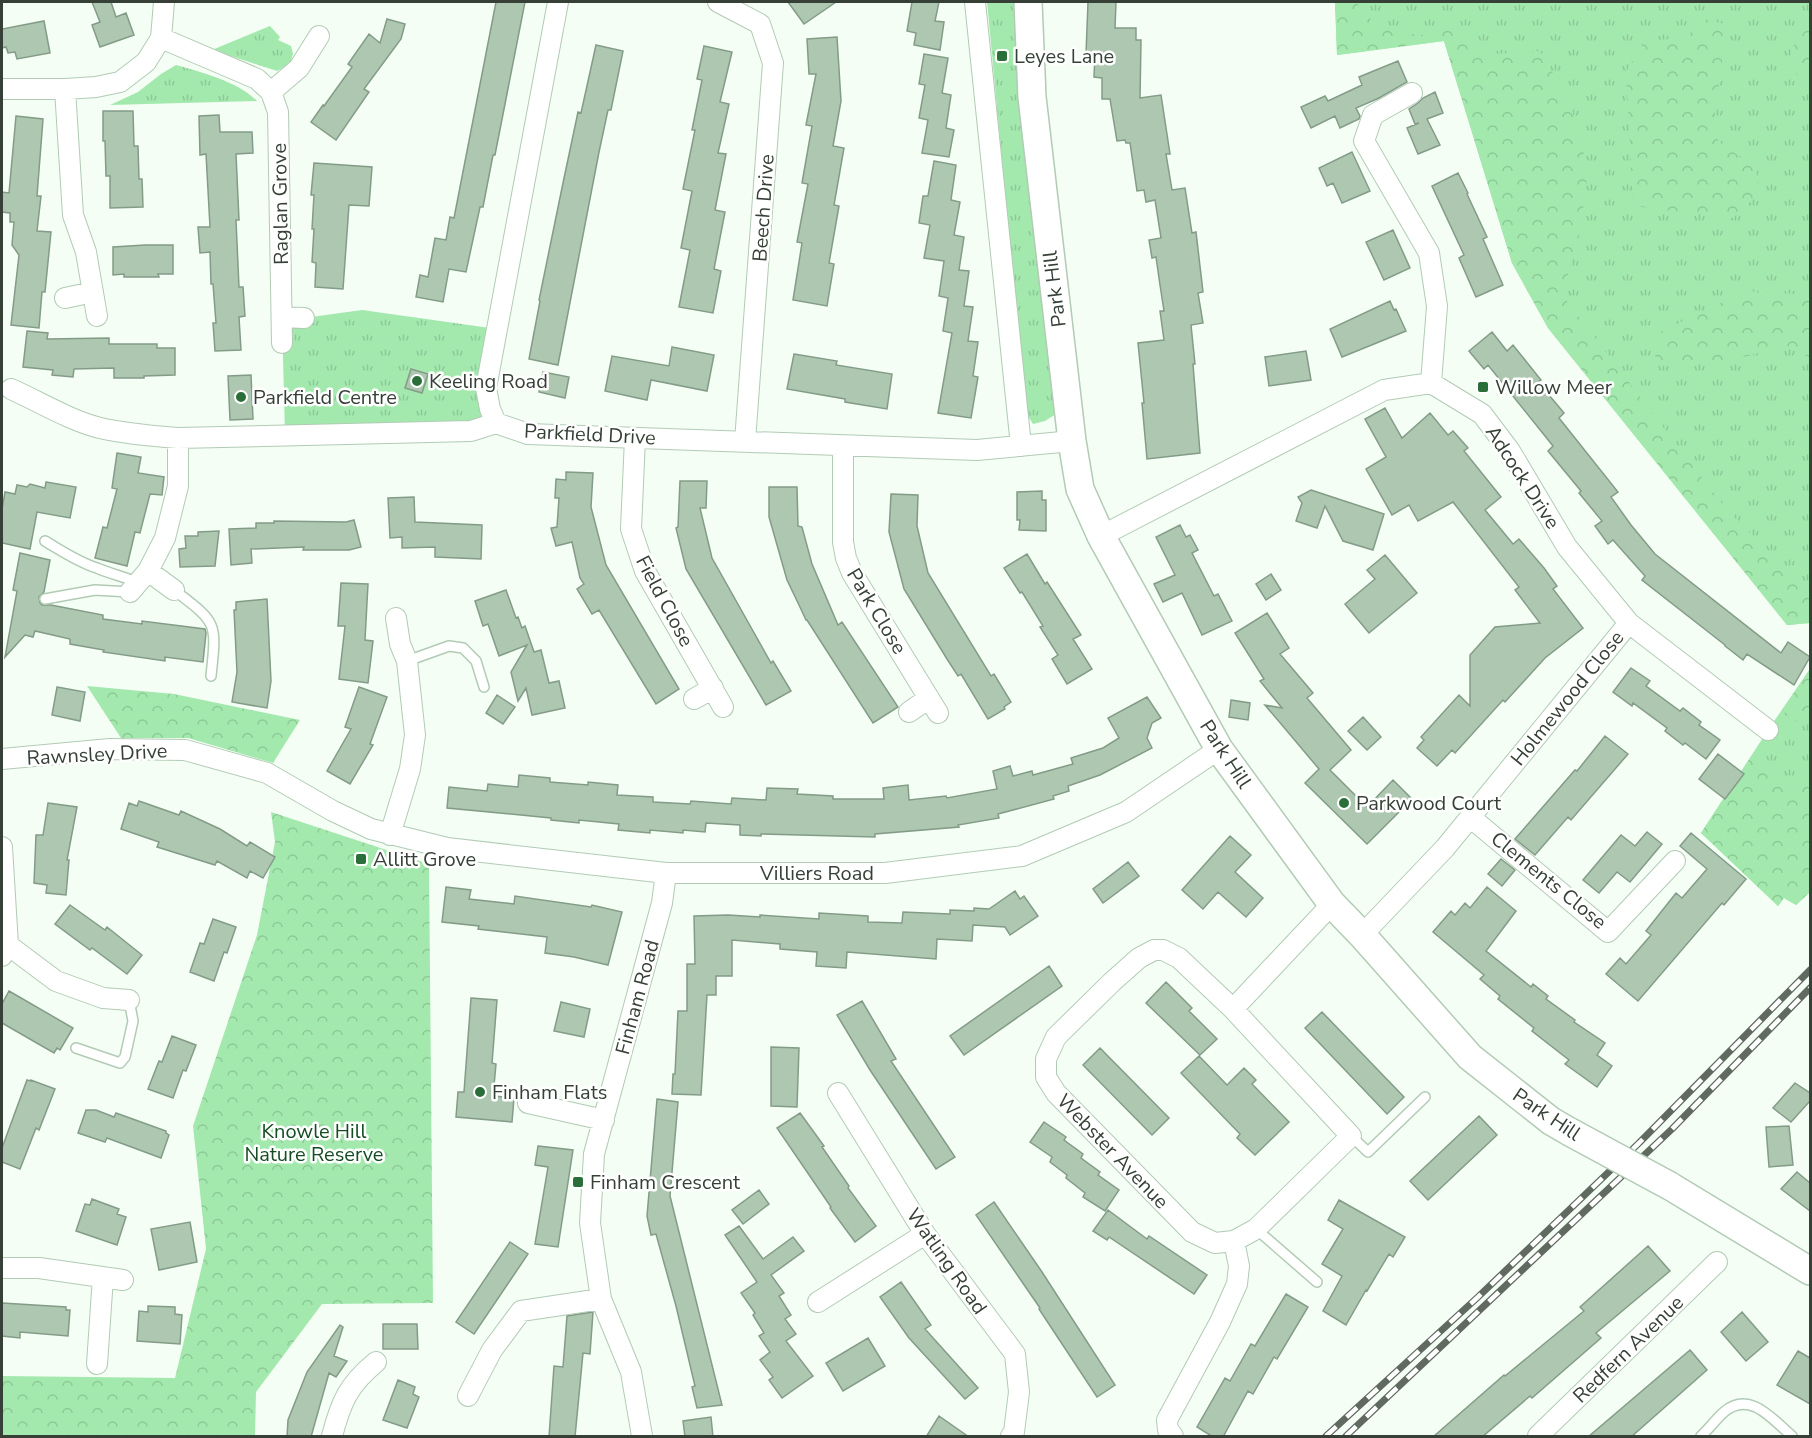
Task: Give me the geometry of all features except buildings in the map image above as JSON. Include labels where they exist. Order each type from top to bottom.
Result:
[{"type":"street","points":[[2,89],[65,89],[96,87],[120,82],[146,62],[161,38],[164,2]]},
{"type":"street","points":[[496,423],[490,409],[486,388],[558,2]]},
{"type":"street","name":"Beech Drive","points":[[718,2],[760,24],[773,63],[746,441]]},
{"type":"street","points":[[975,2],[1021,446]]},
{"type":"street","name":"Park Hill","points":[[1028,2],[1032,97],[1072,441],[1080,489],[1101,536],[1219,749],[1332,904],[1470,1058],[1551,1121],[1670,1186],[1810,1271]]},
{"type":"street","points":[[161,38],[257,79],[271,92],[299,68],[319,36]]},
{"type":"street","points":[[65,89],[73,215],[86,252],[97,316]]},
{"type":"street","name":"Raglan Grove","points":[[271,92],[278,112],[282,344]]},
{"type":"street","points":[[1101,536],[1384,390],[1431,383],[1437,306],[1429,253],[1364,141],[1373,115],[1412,93]]},
{"type":"street","points":[[65,298],[93,292]]},
{"type":"street","points":[[282,317],[304,318]]},
{"type":"street","name":"Adcock Drive","points":[[1431,383],[1482,414],[1510,451],[1567,547],[1629,623],[1768,730]]},
{"type":"street","name":"Parkfield Drive","points":[[11,389],[64,414],[99,427],[130,434],[178,438],[471,431],[496,423],[528,434],[843,446],[977,450],[1072,441]]},
{"type":"street","points":[[174,590],[139,582],[165,538],[178,486],[178,438]]},
{"type":"street","name":"Field Close","points":[[635,438],[631,529],[645,571],[723,707]]},
{"type":"street","name":"Park Close","points":[[843,446],[843,542],[846,558],[852,573],[934,706],[909,712]]},
{"type":"street","points":[[390,835],[410,769],[415,735],[407,662],[399,644],[396,618]]},
{"type":"street","name":"Holmewood Close","points":[[1362,935],[1446,848],[1629,623]]},
{"type":"street","points":[[694,699],[712,688]]},
{"type":"street","name":"Rawnsley Drive","points":[[2,759],[110,749],[185,750],[267,773],[333,811],[371,829],[390,835]]},
{"type":"street","name":"Villiers Road","points":[[390,835],[447,848],[666,873],[885,873],[1022,856],[1126,812],[1219,749]]},
{"type":"street","name":"Clements Close","points":[[1470,817],[1608,932],[1675,861]]},
{"type":"street","points":[[2,847],[5,951],[56,981],[103,998],[129,1000]]},
{"type":"street","name":"Finham Road","points":[[642,1437],[631,1372],[601,1299],[590,1223],[594,1154],[662,903],[666,873]]},
{"type":"street","points":[[1233,1009],[1332,904]]},
{"type":"street","name":"Webster Avenue","points":[[1234,1241],[1215,1243],[1192,1232],[1056,1093],[1046,1077],[1046,1059],[1056,1037],[1112,982],[1139,958],[1154,950],[1163,950],[1179,958],[1233,1009],[1350,1136]]},
{"type":"street","name":"Watling Road","points":[[838,1093],[925,1234],[1015,1354],[1019,1392],[1014,1432],[1011,1437]]},
{"type":"street","points":[[528,1103],[604,1120]]},
{"type":"street","points":[[1173,1437],[1168,1430],[1167,1420],[1220,1322],[1237,1284],[1239,1266],[1234,1241],[1256,1229],[1350,1136]]},
{"type":"street","points":[[818,1302],[925,1234]]},
{"type":"street","name":"Redfern Avenue","points":[[1538,1437],[1717,1262]]},
{"type":"street","points":[[2,1268],[39,1268],[123,1280]]},
{"type":"street","points":[[97,1364],[103,1277]]},
{"type":"street","points":[[468,1396],[492,1350],[521,1311],[601,1299]]},
{"type":"street","points":[[332,1437],[348,1391],[359,1376],[376,1362]]},
{"type":"lane","points":[[45,541],[74,559],[139,582]]},
{"type":"lane","points":[[45,599],[139,582]]},
{"type":"lane","points":[[174,590],[209,618],[213,627],[215,642],[211,676]]},
{"type":"lane","points":[[407,662],[449,646],[463,648],[476,661],[484,687]]},
{"type":"lane","points":[[76,1048],[120,1063],[125,1057],[133,1021],[129,1000]]},
{"type":"lane","points":[[1350,1136],[1368,1152],[1425,1096]]},
{"type":"lane","points":[[1256,1229],[1317,1282]]},
{"type":"lane","points":[[1701,1437],[1726,1411],[1741,1403],[1753,1404],[1792,1437]]},
{"type":"green space","points":[[987,2],[1020,2],[1056,414],[1045,421],[1033,424],[1026,413]]},
{"type":"green space","points":[[1335,2],[1810,2],[1810,623],[1787,625],[1548,328],[1512,263],[1444,41],[1337,55]]},
{"type":"green space","points":[[1335,2],[1356,2],[1367,17],[1394,32],[1420,35],[1451,30],[1472,48],[1495,54],[1540,51],[1570,102],[1588,170],[1580,233],[1562,295],[1726,509],[1810,592],[1810,623],[1787,625],[1548,328],[1512,263],[1444,41],[1337,55]]},
{"type":"green space","points":[[1707,19],[1727,25],[1712,135],[1756,170],[1759,193],[1733,218],[1633,206],[1626,72],[1644,41],[1684,38]]},
{"type":"green space","points":[[270,26],[280,37],[278,40],[291,46],[293,54],[290,64],[277,71],[212,50]]},
{"type":"green space","points":[[1810,27],[1810,80],[1797,75],[1790,60],[1795,41]]},
{"type":"green space","points":[[176,65],[230,83],[257,101],[110,105],[138,92]]},
{"type":"green space","points":[[1745,291],[1810,295],[1810,358],[1785,345],[1727,362],[1661,366],[1646,339]]},
{"type":"green space","points":[[362,310],[497,329],[486,388],[496,423],[285,435],[282,317],[304,318]]},
{"type":"green space","points":[[1810,669],[1810,892],[1796,905],[1784,898],[1778,906],[1701,833]]},
{"type":"green space","points":[[1810,669],[1810,721],[1801,725],[1782,710]]},
{"type":"green space","points":[[87,686],[174,694],[300,720],[273,763],[188,738],[121,738]]},
{"type":"green space","points":[[1754,752],[1795,784],[1810,780],[1810,892],[1796,905],[1784,898],[1778,906],[1701,833]]},
{"type":"green space","name":"Knowle Hill Nature Reserve","points":[[271,812],[429,864],[433,1303],[322,1304],[256,1392],[255,1436],[2,1436],[2,1376],[175,1378],[206,1249],[193,1126],[257,935],[275,842]]},
{"type":"railway","points":[[1326,1436],[1478,1297],[1639,1143],[1810,970]]},
{"type":"railway","points":[[1346,1436],[1672,1129],[1810,988]]},
{"type":"place","name":"Leyes Lane","points":[[1002,56]]},
{"type":"place","name":"Keeling Road","points":[[417,381]]},
{"type":"place","name":"Willow Meer","points":[[1483,387]]},
{"type":"place","name":"Parkfield Centre","points":[[241,397]]},
{"type":"place","name":"Parkwood Court","points":[[1344,803]]},
{"type":"place","name":"Allitt Grove","points":[[361,859]]},
{"type":"place","name":"Finham Flats","points":[[480,1092]]},
{"type":"place","name":"Finham Crescent","points":[[578,1182]]}]
